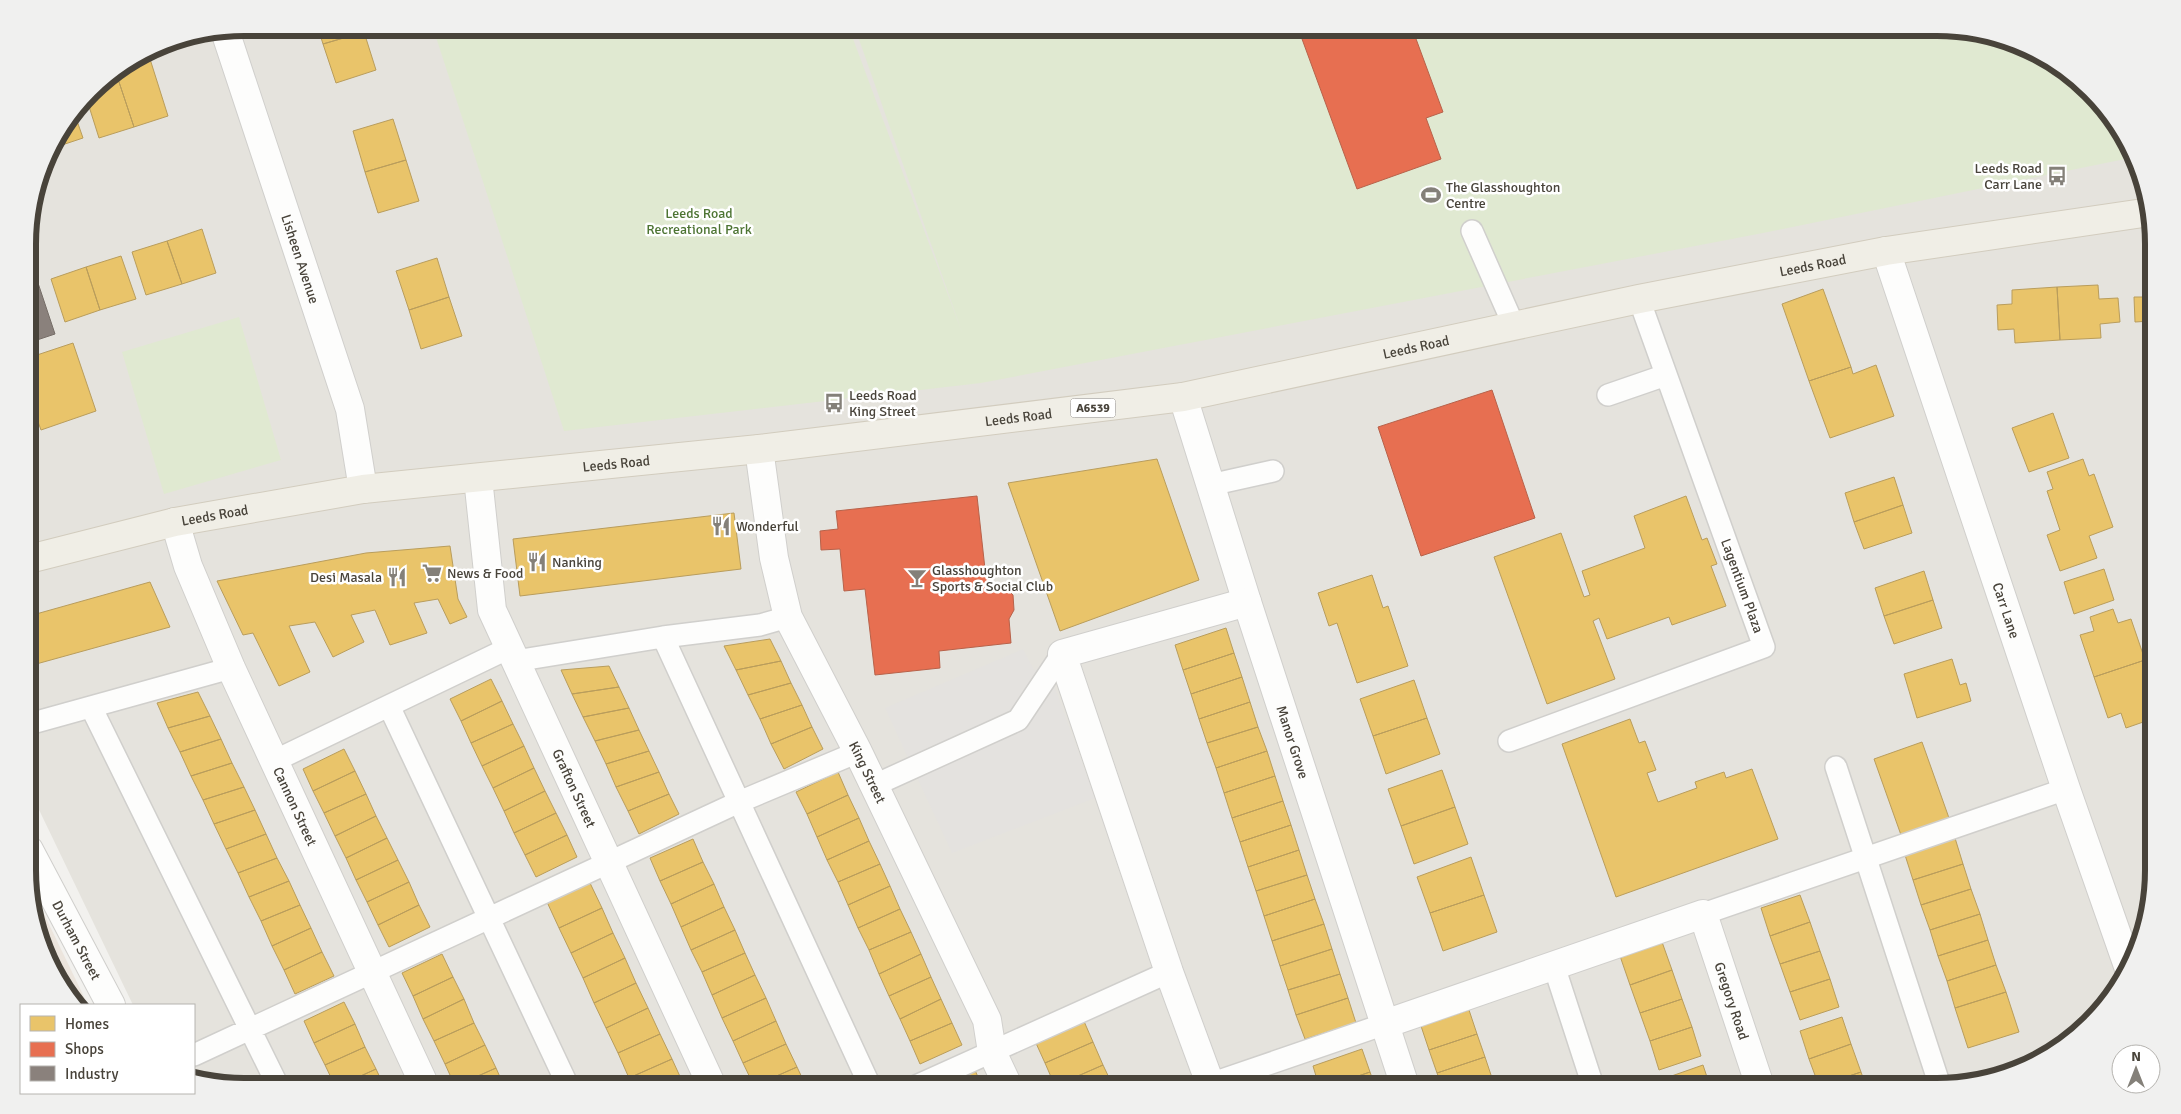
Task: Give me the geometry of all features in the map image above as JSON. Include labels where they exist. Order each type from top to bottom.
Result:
[{"type":"main road","name":"Leeds Road","points":[[36,557],[175,522],[363,489],[759,448],[1182,398],[1638,298],[1886,251],[2142,213]]},
{"type":"street","name":"Lisheen Avenue","points":[[227,37],[350,409],[363,489]]},
{"type":"street","name":"Carr Lane","points":[[1886,251],[2066,789],[2125,958]]},
{"type":"street","name":"Manor Grove","points":[[1182,398],[1402,1078]]},
{"type":"street","name":"King Street","points":[[759,448],[774,558],[788,617],[875,785],[987,1020],[992,1052],[1004,1078]]},
{"type":"street","name":"Grafton Street","points":[[478,478],[492,610],[708,1078]]},
{"type":"street","name":"Cannon Street","points":[[175,522],[188,566],[231,668],[421,1078]]},
{"type":"street","points":[[1207,1078],[1169,972],[1062,654],[1247,602]]},
{"type":"street","name":"Durham Street","points":[[36,863],[110,1004]]},
{"type":"street","points":[[1385,1024],[1703,914]]},
{"type":"street","name":"Gregory Road","points":[[1703,914],[1757,1078]]},
{"type":"lane","points":[[1472,231],[1514,326]]},
{"type":"lane","name":"Lagentium Plaza","points":[[1509,741],[1764,647],[1638,298]]},
{"type":"lane","points":[[1608,395],[1666,375]]},
{"type":"lane","points":[[1210,485],[1273,470]]},
{"type":"lane","points":[[274,762],[389,706],[512,654],[760,625],[788,617]]},
{"type":"lane","points":[[663,637],[866,1078]]},
{"type":"lane","points":[[875,785],[1018,720],[1062,654]]},
{"type":"lane","points":[[36,722],[231,668]]},
{"type":"lane","points":[[389,706],[564,1078]]},
{"type":"lane","points":[[91,707],[274,1078]]},
{"type":"lane","points":[[195,1055],[739,802],[858,752]]},
{"type":"lane","points":[[1836,767],[1937,1078]]},
{"type":"lane","points":[[1703,914],[2066,789]]},
{"type":"lane","points":[[1554,966],[1590,1078]]},
{"type":"lane","points":[[934,1078],[1169,972]]},
{"type":"lane","points":[[1230,1078],[1385,1024]]},
{"type":"shaded area","points":[[245,36],[1936,36],[1964,38],[1990,43],[2016,52],[2052,71],[2074,88],[2093,107],[2117,140],[2129,165],[2141,204],[2145,245],[2145,869],[2143,897],[2138,923],[2129,949],[2117,974],[2102,996],[2084,1017],[2063,1035],[2041,1050],[2016,1062],[1977,1074],[1936,1078],[245,1078],[195,1072],[195,1004],[133,1004],[36,804],[36,245],[38,217],[43,191],[52,165],[71,129],[88,107],[107,88],[140,64],[165,52],[204,40]]},
{"type":"shaded area","points":[[1023,649],[1034,670],[1047,666],[1095,798],[952,853],[885,708]]},
{"type":"shaded area","points":[[39,904],[88,1004],[71,985],[58,962],[47,936]]},
{"type":"green space","name":"The Glasshoughton Centre","points":[[436,36],[852,36],[963,335],[858,36],[1936,36],[1964,38],[1990,43],[2016,52],[2041,64],[2063,79],[2084,97],[2102,118],[2117,140],[2126,159],[1763,233],[981,383],[564,431]]},
{"type":"green space","points":[[239,317],[281,460],[164,494],[122,352]]},
{"type":"building: Homes","points":[[320,36],[350,36],[323,44]]},
{"type":"building: Homes","points":[[350,36],[365,36],[376,70],[336,83],[323,44]]},
{"type":"building: Homes","points":[[150,59],[168,116],[134,127],[118,79]]},
{"type":"building: Homes","points":[[118,79],[134,127],[99,138],[89,106]]},
{"type":"building: Homes","points":[[393,119],[406,160],[365,172],[353,131]]},
{"type":"building: Homes","points":[[77,121],[83,138],[61,145]]},
{"type":"building: Homes","points":[[406,160],[419,201],[378,213],[365,172]]},
{"type":"building: Homes","points":[[202,229],[216,273],[182,284],[167,241]]},
{"type":"building: Homes","points":[[167,241],[182,284],[146,295],[132,252]]},
{"type":"building: Homes","points":[[121,256],[136,299],[100,310],[86,267]]},
{"type":"building: Homes","points":[[437,258],[449,297],[409,310],[396,271]]},
{"type":"building: Homes","points":[[86,267],[100,310],[65,322],[51,279]]},
{"type":"building: Homes","points":[[2098,285],[2099,299],[2118,298],[2120,322],[2100,324],[2101,338],[2060,340],[2057,287]]},
{"type":"building: Homes","points":[[2057,287],[2060,340],[2015,343],[2014,329],[1998,330],[1997,305],[2012,304],[2012,290]]},
{"type":"building: Homes","points":[[1823,289],[1851,367],[1809,381],[1782,304]]},
{"type":"building: Homes","points":[[449,297],[462,336],[421,349],[409,310]]},
{"type":"building: Homes","points":[[2134,297],[2145,297],[2145,321],[2135,322]]},
{"type":"building: Homes","points":[[73,343],[96,411],[41,430],[36,416],[36,355]]},
{"type":"building: Homes","points":[[1876,365],[1894,416],[1830,438],[1809,381],[1851,367],[1853,374]]},
{"type":"building: Homes","points":[[2053,413],[2069,458],[2029,472],[2012,428]]},
{"type":"building: Homes","points":[[1157,459],[1199,580],[1060,631],[1008,483]]},
{"type":"building: Homes","points":[[2083,459],[2089,476],[2094,474],[2113,527],[2089,536],[2097,558],[2060,571],[2047,535],[2060,530],[2047,491],[2053,489],[2047,472]]},
{"type":"building: Homes","points":[[1894,477],[1903,505],[1854,522],[1845,493]]},
{"type":"building: Homes","points":[[1686,496],[1702,540],[1707,538],[1717,564],[1711,566],[1726,606],[1672,625],[1669,617],[1607,639],[1599,618],[1593,621],[1615,679],[1547,704],[1494,557],[1561,533],[1584,597],[1590,595],[1582,571],[1645,548],[1634,516]]},
{"type":"building: Homes","points":[[1903,505],[1912,533],[1864,549],[1854,522]]},
{"type":"building: Homes","points":[[734,513],[741,569],[520,596],[513,539]]},
{"type":"building: Homes","points":[[450,546],[458,599],[467,617],[450,624],[438,599],[414,603],[427,633],[390,645],[375,610],[351,615],[364,642],[333,657],[315,622],[289,626],[310,672],[279,686],[253,633],[243,635],[217,581],[366,553]]},
{"type":"building: Homes","points":[[2104,569],[2114,600],[2074,614],[2064,582]]},
{"type":"building: Homes","points":[[1924,571],[1933,600],[1884,616],[1875,588]]},
{"type":"building: Homes","points":[[1372,575],[1383,608],[1388,606],[1408,666],[1357,683],[1337,623],[1329,626],[1318,593]]},
{"type":"building: Homes","points":[[150,582],[170,627],[36,664],[36,614]]},
{"type":"building: Homes","points":[[1933,600],[1942,628],[1894,644],[1884,616]]},
{"type":"building: Homes","points":[[2113,609],[2118,623],[2131,619],[2145,660],[2094,677],[2080,635],[2094,631],[2090,617]]},
{"type":"building: Homes","points":[[1226,628],[1234,653],[1183,670],[1175,645]]},
{"type":"building: Homes","points":[[770,639],[781,661],[736,670],[724,646]]},
{"type":"building: Homes","points":[[1234,653],[1242,677],[1191,694],[1183,670]]},
{"type":"building: Homes","points":[[1952,659],[1960,685],[1966,683],[1971,701],[1917,718],[1904,674]]},
{"type":"building: Homes","points":[[2145,660],[2145,721],[2126,728],[2121,713],[2108,718],[2094,677]]},
{"type":"building: Homes","points":[[781,661],[791,683],[748,695],[736,670]]},
{"type":"building: Homes","points":[[609,666],[619,687],[572,694],[561,670]]},
{"type":"building: Homes","points":[[1242,677],[1250,702],[1199,719],[1191,694]]},
{"type":"building: Homes","points":[[491,679],[502,701],[461,721],[450,699]]},
{"type":"building: Homes","points":[[1414,680],[1427,718],[1373,736],[1360,699]]},
{"type":"building: Homes","points":[[791,683],[802,705],[760,719],[748,695]]},
{"type":"building: Homes","points":[[619,687],[629,708],[583,717],[572,694]]},
{"type":"building: Homes","points":[[198,692],[210,716],[168,728],[157,703]]},
{"type":"building: Homes","points":[[502,701],[513,724],[471,743],[461,721]]},
{"type":"building: Homes","points":[[1250,702],[1258,727],[1207,743],[1199,719]]},
{"type":"building: Homes","points":[[802,705],[812,727],[771,744],[760,719]]},
{"type":"building: Homes","points":[[629,708],[639,730],[595,741],[583,717]]},
{"type":"building: Homes","points":[[210,716],[221,739],[180,752],[168,728]]},
{"type":"building: Homes","points":[[1427,718],[1440,754],[1386,774],[1373,736]]},
{"type":"building: Homes","points":[[1630,719],[1639,743],[1645,741],[1656,770],[1647,773],[1658,802],[1697,788],[1695,782],[1724,772],[1726,778],[1752,769],[1778,839],[1616,897],[1562,744]]},
{"type":"building: Homes","points":[[513,724],[524,746],[482,766],[471,743]]},
{"type":"building: Homes","points":[[812,727],[823,749],[784,769],[771,744]]},
{"type":"building: Homes","points":[[1258,727],[1267,751],[1216,768],[1207,743]]},
{"type":"building: Homes","points":[[639,730],[649,751],[606,764],[595,741]]},
{"type":"building: Homes","points":[[221,739],[232,763],[191,776],[180,752]]},
{"type":"building: Homes","points":[[1922,742],[1949,818],[1901,835],[1874,759]]},
{"type":"building: Homes","points":[[524,746],[534,768],[493,788],[482,766]]},
{"type":"building: Homes","points":[[344,749],[355,771],[313,791],[303,769]]},
{"type":"building: Homes","points":[[649,751],[659,772],[616,787],[606,764]]},
{"type":"building: Homes","points":[[1267,751],[1275,776],[1224,793],[1216,768]]},
{"type":"building: Homes","points":[[232,763],[244,787],[203,800],[191,776]]},
{"type":"building: Homes","points":[[534,768],[545,791],[504,811],[493,788]]},
{"type":"building: Homes","points":[[1442,770],[1455,807],[1401,826],[1388,789]]},
{"type":"building: Homes","points":[[355,771],[366,794],[324,813],[313,791]]},
{"type":"building: Homes","points":[[659,772],[669,794],[628,811],[616,787]]},
{"type":"building: Homes","points":[[838,772],[848,795],[807,814],[796,792]]},
{"type":"building: Homes","points":[[1275,776],[1283,801],[1232,818],[1224,793]]},
{"type":"building: Homes","points":[[244,787],[255,810],[214,824],[203,800]]},
{"type":"building: Homes","points":[[545,791],[556,813],[514,833],[504,811]]},
{"type":"building: Homes","points":[[366,794],[376,816],[335,836],[324,813]]},
{"type":"building: Homes","points":[[669,794],[679,814],[639,834],[628,811]]},
{"type":"building: Homes","points":[[848,795],[859,818],[817,837],[807,814]]},
{"type":"building: Homes","points":[[1283,801],[1291,825],[1240,842],[1232,818]]},
{"type":"building: Homes","points":[[1455,807],[1468,844],[1414,864],[1401,826]]},
{"type":"building: Homes","points":[[255,810],[266,834],[226,849],[214,824]]},
{"type":"building: Homes","points":[[556,813],[567,835],[525,855],[514,833]]},
{"type":"building: Homes","points":[[376,816],[387,838],[346,858],[335,836]]},
{"type":"building: Homes","points":[[859,818],[869,841],[827,860],[817,837]]},
{"type":"building: Homes","points":[[1291,825],[1299,850],[1248,867],[1240,842]]},
{"type":"building: Homes","points":[[266,834],[277,858],[238,873],[226,849]]},
{"type":"building: Homes","points":[[567,835],[577,857],[536,877],[525,855]]},
{"type":"building: Homes","points":[[387,838],[398,860],[356,880],[346,858]]},
{"type":"building: Homes","points":[[1955,838],[1963,864],[1913,880],[1905,855]]},
{"type":"building: Homes","points":[[693,839],[703,862],[660,881],[650,858]]},
{"type":"building: Homes","points":[[869,841],[880,864],[838,882],[827,860]]},
{"type":"building: Homes","points":[[1299,850],[1307,875],[1256,891],[1248,867]]},
{"type":"building: Homes","points":[[1471,857],[1484,895],[1430,913],[1417,877]]},
{"type":"building: Homes","points":[[277,858],[289,881],[249,897],[238,873]]},
{"type":"building: Homes","points":[[398,860],[409,882],[367,902],[356,880]]},
{"type":"building: Homes","points":[[703,862],[714,884],[671,904],[660,881]]},
{"type":"building: Homes","points":[[880,864],[890,886],[848,905],[838,882]]},
{"type":"building: Homes","points":[[1963,864],[1971,889],[1921,905],[1913,880]]},
{"type":"building: Homes","points":[[1307,875],[1315,899],[1264,916],[1256,891]]},
{"type":"building: Homes","points":[[289,881],[300,905],[261,921],[249,897]]},
{"type":"building: Homes","points":[[409,882],[419,905],[378,925],[367,902]]},
{"type":"building: Homes","points":[[590,883],[602,908],[559,928],[547,902]]},
{"type":"building: Homes","points":[[714,884],[724,907],[681,927],[671,904]]},
{"type":"building: Homes","points":[[890,886],[900,909],[858,928],[848,905]]},
{"type":"building: Homes","points":[[1971,889],[1980,914],[1930,930],[1921,905]]},
{"type":"building: Homes","points":[[1484,895],[1497,932],[1443,951],[1430,913]]},
{"type":"building: Homes","points":[[1800,895],[1810,922],[1770,936],[1761,908]]},
{"type":"building: Homes","points":[[1315,899],[1324,924],[1272,941],[1264,916]]},
{"type":"building: Homes","points":[[300,905],[311,928],[272,946],[261,921]]},
{"type":"building: Homes","points":[[419,905],[430,927],[389,947],[378,925]]},
{"type":"building: Homes","points":[[724,907],[735,930],[691,950],[681,927]]},
{"type":"building: Homes","points":[[602,908],[613,933],[571,953],[559,928]]},
{"type":"building: Homes","points":[[900,909],[911,932],[869,950],[858,928]]},
{"type":"building: Homes","points":[[1980,914],[1988,940],[1938,956],[1930,930]]},
{"type":"building: Homes","points":[[1810,922],[1820,951],[1780,964],[1770,936]]},
{"type":"building: Homes","points":[[1324,924],[1332,949],[1280,966],[1272,941]]},
{"type":"building: Homes","points":[[311,928],[322,952],[284,970],[272,946]]},
{"type":"building: Homes","points":[[735,930],[745,953],[702,972],[691,950]]},
{"type":"building: Homes","points":[[911,932],[921,954],[879,974],[869,950]]},
{"type":"building: Homes","points":[[613,933],[625,958],[583,978],[571,953]]},
{"type":"building: Homes","points":[[1988,940],[1996,965],[1947,981],[1938,956]]},
{"type":"building: Homes","points":[[1662,942],[1672,970],[1630,985],[1620,956]]},
{"type":"building: Homes","points":[[1332,949],[1340,974],[1288,990],[1280,966]]},
{"type":"building: Homes","points":[[1820,951],[1830,979],[1790,992],[1780,964]]},
{"type":"building: Homes","points":[[322,952],[334,976],[295,994],[284,970]]},
{"type":"building: Homes","points":[[745,953],[755,975],[712,995],[702,972]]},
{"type":"building: Homes","points":[[442,954],[453,977],[413,996],[402,973]]},
{"type":"building: Homes","points":[[921,954],[931,977],[889,996],[879,974]]},
{"type":"building: Homes","points":[[625,958],[636,983],[594,1003],[583,978]]},
{"type":"building: Homes","points":[[1996,965],[2006,992],[1955,1008],[1947,981]]},
{"type":"building: Homes","points":[[1672,970],[1682,999],[1640,1013],[1630,985]]},
{"type":"building: Homes","points":[[1340,974],[1348,998],[1296,1015],[1288,990]]},
{"type":"building: Homes","points":[[755,975],[766,998],[722,1018],[712,995]]},
{"type":"building: Homes","points":[[453,977],[464,999],[423,1019],[413,996]]},
{"type":"building: Homes","points":[[931,977],[941,999],[900,1019],[889,996]]},
{"type":"building: Homes","points":[[1830,979],[1839,1007],[1800,1020],[1790,992]]},
{"type":"building: Homes","points":[[636,983],[648,1008],[606,1028],[594,1003]]},
{"type":"building: Homes","points":[[2006,992],[2019,1032],[1968,1048],[1955,1008]]},
{"type":"building: Homes","points":[[766,998],[776,1021],[733,1041],[722,1018]]},
{"type":"building: Homes","points":[[1348,998],[1356,1023],[1305,1039],[1296,1015]]},
{"type":"building: Homes","points":[[464,999],[474,1023],[434,1041],[423,1019]]},
{"type":"building: Homes","points":[[941,999],[952,1023],[910,1041],[900,1019]]},
{"type":"building: Homes","points":[[1682,999],[1692,1027],[1650,1041],[1640,1013]]},
{"type":"building: Homes","points":[[344,1002],[355,1024],[314,1043],[304,1021]]},
{"type":"building: Homes","points":[[648,1008],[660,1034],[618,1053],[606,1028]]},
{"type":"building: Homes","points":[[1469,1010],[1477,1034],[1429,1050],[1421,1026]]},
{"type":"building: Homes","points":[[1842,1017],[1851,1044],[1809,1059],[1800,1031]]},
{"type":"building: Homes","points":[[1083,1019],[1093,1042],[1045,1063],[1035,1041]]},
{"type":"building: Homes","points":[[776,1021],[786,1044],[743,1063],[733,1041]]},
{"type":"building: Homes","points":[[474,1023],[485,1045],[445,1064],[434,1041]]},
{"type":"building: Homes","points":[[952,1023],[962,1045],[920,1064],[910,1041]]},
{"type":"building: Homes","points":[[355,1024],[365,1047],[325,1065],[314,1043]]},
{"type":"building: Homes","points":[[1692,1027],[1701,1056],[1659,1070],[1650,1041]]},
{"type":"building: Homes","points":[[660,1034],[672,1059],[629,1078],[618,1053]]},
{"type":"building: Homes","points":[[1477,1034],[1485,1057],[1437,1073],[1429,1050]]},
{"type":"building: Homes","points":[[1093,1042],[1103,1065],[1073,1078],[1052,1078],[1045,1063]]},
{"type":"building: Homes","points":[[786,1044],[797,1067],[772,1078],[750,1078],[743,1063]]},
{"type":"building: Homes","points":[[1851,1044],[1861,1072],[1843,1078],[1816,1078],[1809,1059]]},
{"type":"building: Homes","points":[[485,1045],[496,1068],[473,1078],[451,1078],[445,1064]]},
{"type":"building: Homes","points":[[365,1047],[376,1069],[356,1078],[331,1078],[325,1065]]},
{"type":"building: Homes","points":[[1362,1049],[1370,1072],[1352,1078],[1317,1078],[1313,1066]]},
{"type":"building: Homes","points":[[1485,1057],[1492,1078],[1439,1078],[1437,1073]]},
{"type":"building: Homes","points":[[672,1059],[681,1078],[629,1078]]},
{"type":"building: Homes","points":[[1103,1065],[1109,1078],[1073,1078]]},
{"type":"building: Homes","points":[[1703,1065],[1707,1078],[1666,1078]]},
{"type":"building: Homes","points":[[797,1067],[802,1078],[772,1078]]},
{"type":"building: Homes","points":[[496,1068],[500,1078],[474,1078]]},
{"type":"building: Homes","points":[[974,1068],[978,1078],[951,1078]]},
{"type":"building: Homes","points":[[376,1069],[380,1078],[356,1078]]},
{"type":"building: Homes","points":[[1370,1072],[1372,1078],[1352,1078]]},
{"type":"building: Homes","points":[[1861,1072],[1863,1078],[1843,1078]]},
{"type":"building: Shops","points":[[1301,36],[1415,36],[1443,112],[1426,118],[1441,159],[1357,189]]},
{"type":"building: Shops","points":[[1492,390],[1535,518],[1421,556],[1378,427]]},
{"type":"building: Shops","name":"Glasshoughton Sports & Social Club","points":[[977,496],[985,569],[990,569],[992,588],[1005,587],[1013,595],[1014,610],[1009,619],[1011,643],[939,651],[940,668],[875,675],[865,589],[844,591],[840,549],[821,550],[820,531],[838,529],[836,511]]},
{"type":"building: Industry","points":[[36,277],[55,334],[36,340]]},
{"type":"place","name":"Leeds Road Carr Lane","points":[[2057,176]]},
{"type":"place","name":"The Glasshoughton Centre","points":[[1431,195]]},
{"type":"place","name":"Leeds Road King Street","points":[[834,403]]},
{"type":"place","name":"Wonderful","points":[[721,526]]},
{"type":"place","name":"Nanking","points":[[537,562]]},
{"type":"place","name":"News & Food","points":[[432,573]]},
{"type":"place","name":"Desi Masala","points":[[397,577]]},
{"type":"place","name":"Glasshoughton Sports & Social Club","points":[[917,578]]},
{"type":"park label","name":"Leeds Road Recreational Park","points":[[699,222]]}]
